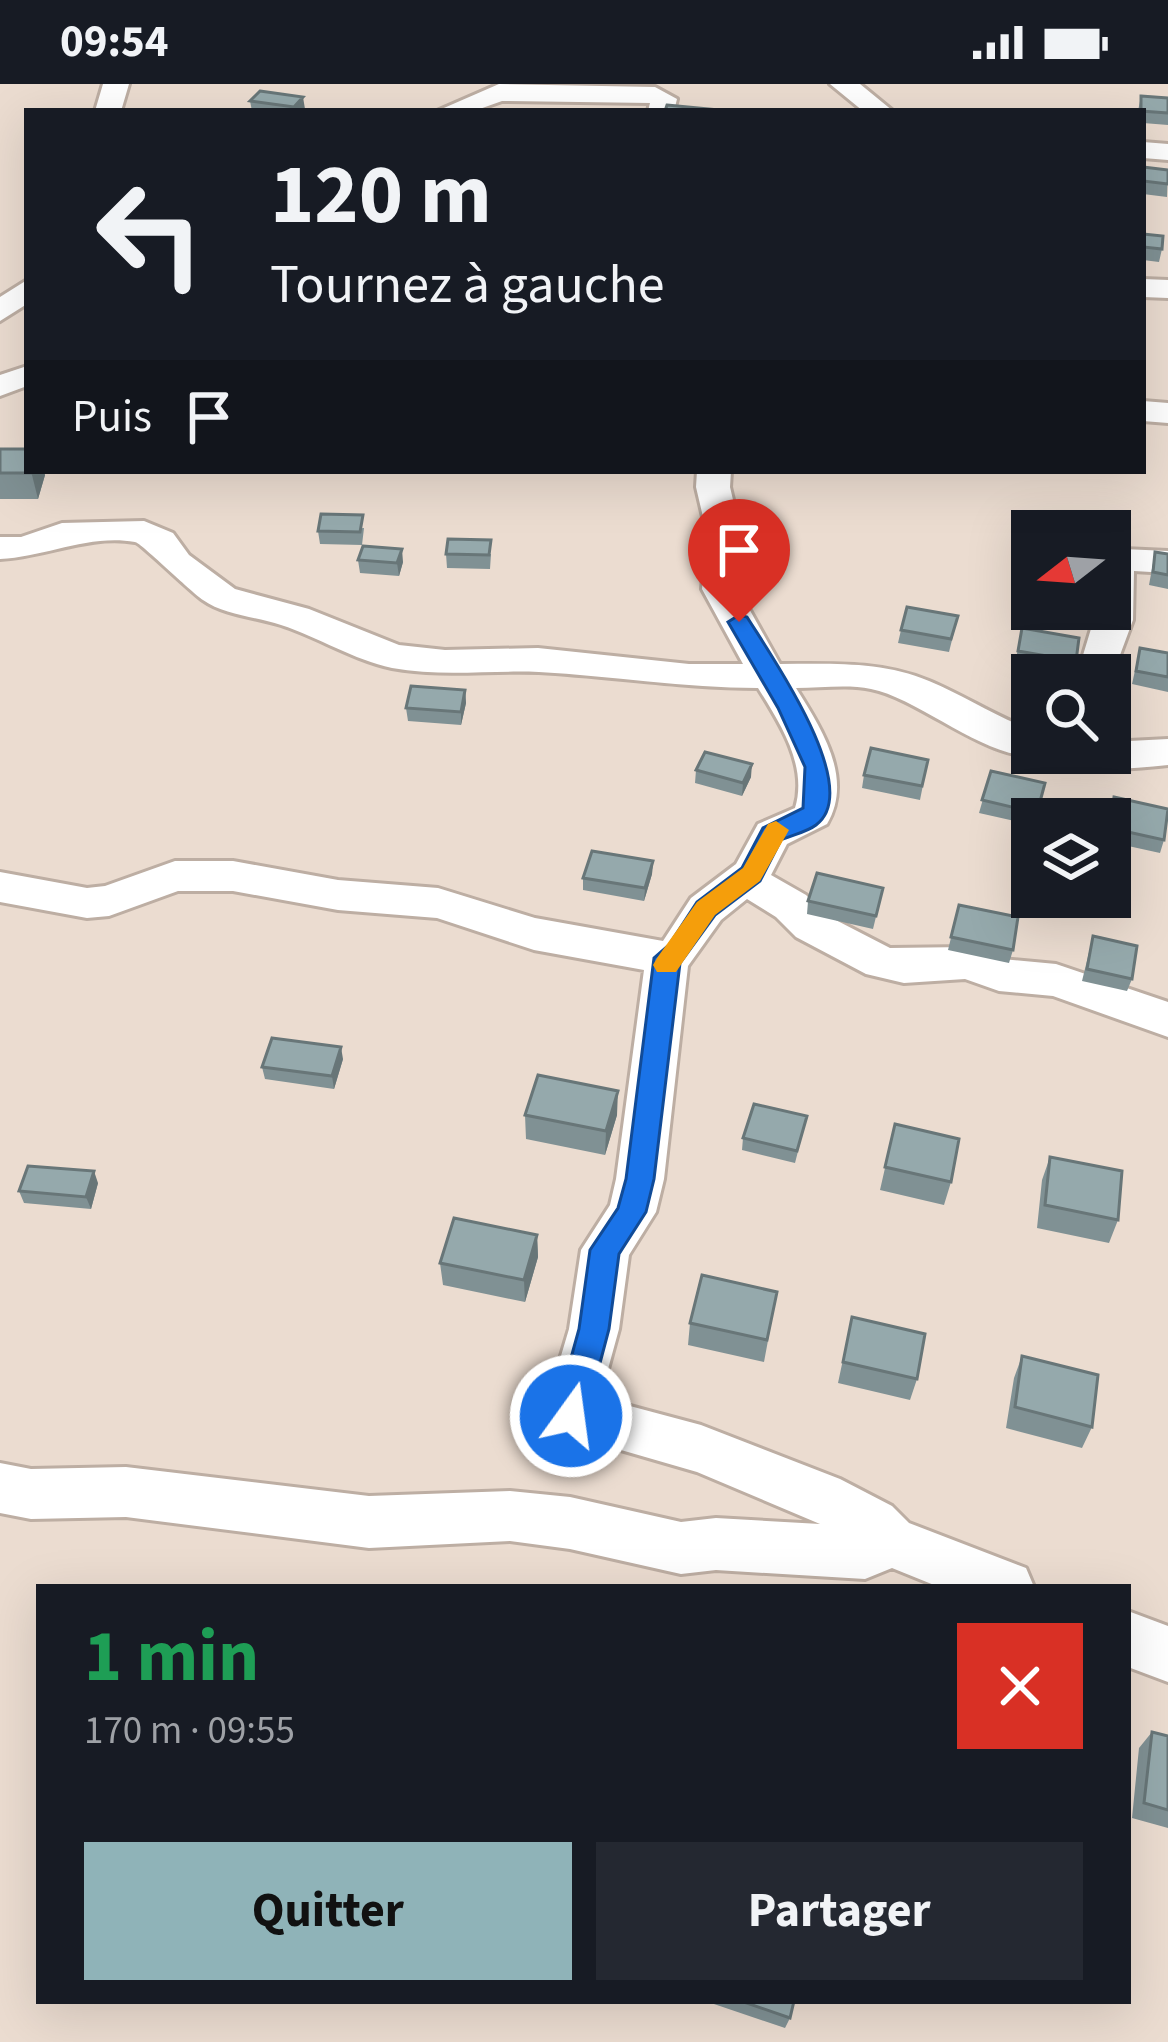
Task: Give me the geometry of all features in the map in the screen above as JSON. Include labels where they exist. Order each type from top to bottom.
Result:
[{"type":"street","points":[[843,84],[876,108]]},
{"type":"street","points":[[459,108],[515,89],[655,95],[664,99],[662,108]]},
{"type":"street","points":[[0,313],[24,292]]},
{"type":"street","points":[[0,887],[87,903],[109,901],[175,876],[233,876],[338,895],[437,903],[534,934],[668,958],[678,952],[706,908],[752,874],[772,834],[809,819],[815,809],[817,767],[720,589],[724,532],[712,493],[714,474]]},
{"type":"street","points":[[0,548],[26,547],[62,533],[144,531],[161,540],[176,563],[221,597],[296,617],[393,656],[445,662],[538,660],[669,675],[857,674],[894,682],[1011,736]]},
{"type":"street","points":[[1103,654],[1115,620],[1117,566],[1123,560],[1168,562]]},
{"type":"street","points":[[1131,753],[1168,752]]},
{"type":"street","points":[[743,878],[791,906],[811,926],[881,963],[904,967],[968,963],[999,975],[1056,980],[1168,1020]]},
{"type":"street","points":[[668,958],[640,1179],[632,1212],[604,1250],[594,1329],[571,1416],[700,1449],[821,1497],[873,1524],[890,1540],[999,1584]]},
{"type":"street","points":[[0,1487],[22,1496],[93,1489],[126,1492],[369,1522],[510,1516],[570,1522],[681,1548],[716,1544],[865,1553],[890,1540]]},
{"type":"street","points":[[1131,1640],[1168,1654]]},
{"type":"building","points":[[260,91],[303,97],[294,107],[250,101]]},
{"type":"building","points":[[1141,96],[1168,98],[1168,113],[1141,108]]},
{"type":"building","points":[[1146,167],[1168,170],[1168,184],[1146,181]]},
{"type":"building","points":[[1146,234],[1163,236],[1162,249],[1146,247]]},
{"type":"building","points":[[0,449],[24,449],[24,473],[0,473]]},
{"type":"building","points":[[321,514],[363,515],[360,532],[318,531]]},
{"type":"building","points":[[448,539],[491,540],[489,555],[446,554]]},
{"type":"building","points":[[363,546],[402,549],[397,563],[358,560]]},
{"type":"building","points":[[1155,552],[1168,554],[1168,575],[1153,572]]},
{"type":"building","points":[[907,607],[958,616],[951,639],[901,630]]},
{"type":"building","points":[[1022,630],[1079,638],[1077,654],[1018,651]]},
{"type":"building","points":[[1140,648],[1168,653],[1168,677],[1136,671]]},
{"type":"building","points":[[411,686],[465,690],[461,712],[406,708]]},
{"type":"building","points":[[871,748],[928,760],[922,786],[864,775]]},
{"type":"building","points":[[705,752],[752,764],[743,783],[696,770]]},
{"type":"building","points":[[991,771],[1045,783],[1041,798],[1011,798],[1011,807],[982,800]]},
{"type":"building","points":[[1131,801],[1168,809],[1164,840],[1131,833]]},
{"type":"building","points":[[592,851],[653,861],[645,888],[583,878]]},
{"type":"building","points":[[817,873],[883,888],[876,916],[808,901]]},
{"type":"building","points":[[959,905],[1018,918],[1013,950],[951,937]]},
{"type":"building","points":[[1093,936],[1137,946],[1132,979],[1087,969]]},
{"type":"building","points":[[272,1038],[341,1047],[332,1076],[262,1067]]},
{"type":"building","points":[[538,1075],[618,1091],[606,1131],[525,1115]]},
{"type":"building","points":[[754,1104],[807,1116],[797,1151],[743,1138]]},
{"type":"building","points":[[895,1124],[959,1139],[951,1182],[885,1167]]},
{"type":"building","points":[[1050,1157],[1122,1171],[1118,1220],[1045,1205]]},
{"type":"building","points":[[28,1166],[94,1171],[86,1197],[19,1191]]},
{"type":"building","points":[[454,1218],[537,1235],[524,1280],[440,1263]]},
{"type":"building","points":[[702,1275],[777,1292],[767,1340],[690,1323]]},
{"type":"building","points":[[852,1317],[925,1334],[917,1379],[843,1362]]},
{"type":"building","points":[[1022,1356],[1098,1375],[1092,1427],[1015,1407]]},
{"type":"building","points":[[1152,1732],[1168,1736],[1168,1810],[1144,1803]]},
{"type":"building","points":[[750,2004],[793,2004],[790,2018]]},
{"type":"slow traffic","points":[[666,965],[706,908],[752,874],[776,830]]},
{"type":"route","points":[[571,1416],[594,1329],[604,1250],[632,1212],[640,1179],[668,958],[678,952],[706,908],[752,874],[772,834],[809,819],[815,809],[817,767],[790,708],[739,622]]}]
